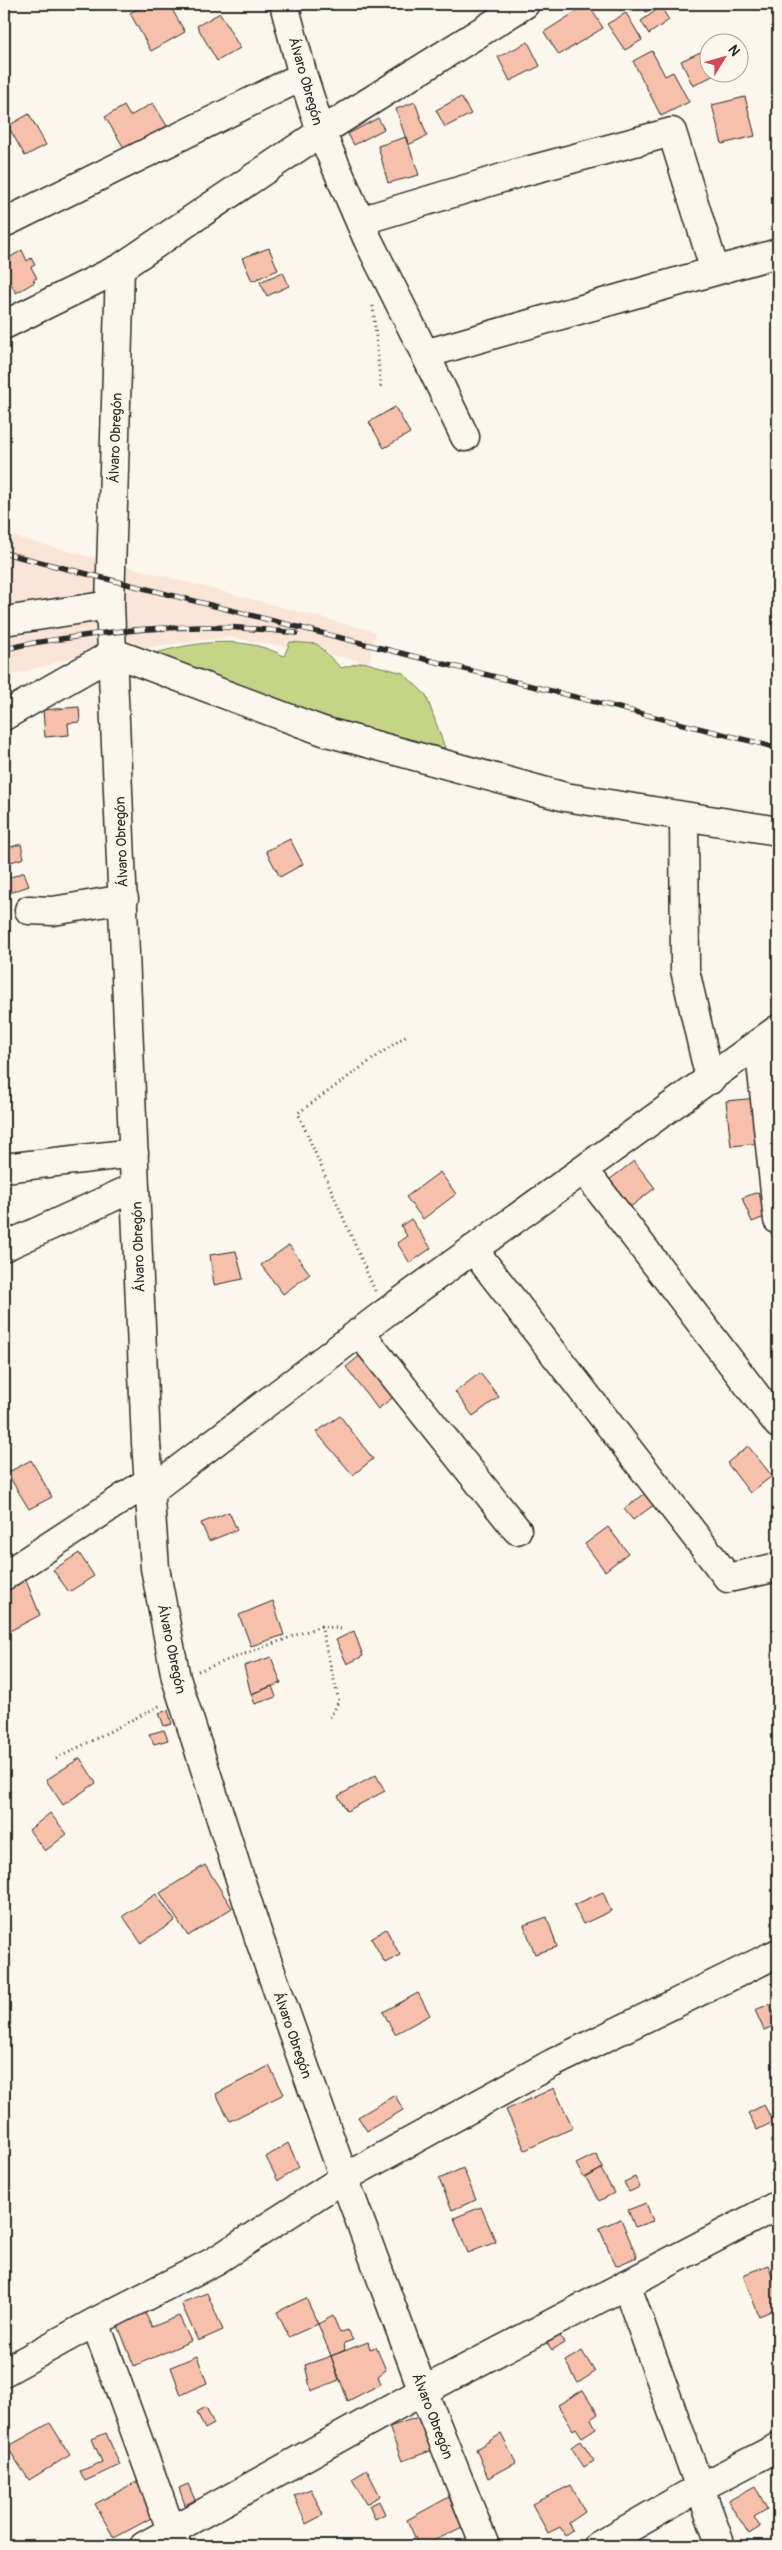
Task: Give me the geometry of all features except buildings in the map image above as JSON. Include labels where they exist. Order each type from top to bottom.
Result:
[{"type":"street","name":"Álvaro Obregón","points":[[284,4],[303,76],[321,132],[120,268],[110,605],[114,653],[135,1187],[149,1486],[155,1568],[178,1686],[258,1936],[344,2178],[423,2391],[485,2546]]},
{"type":"street","points":[[465,437],[360,221],[321,132],[525,4]]},
{"type":"street","points":[[4,223],[303,76]]},
{"type":"street","points":[[360,221],[519,173],[672,132],[715,271]]},
{"type":"street","points":[[425,354],[778,253]]},
{"type":"street","points":[[4,325],[120,268]]},
{"type":"street","points":[[4,621],[110,605]]},
{"type":"street","points":[[4,716],[114,653],[323,730],[565,797],[778,831]]},
{"type":"street","points":[[684,816],[685,970],[710,1080]]},
{"type":"street","points":[[29,910],[53,911],[124,899]]},
{"type":"street","points":[[4,1576],[149,1486],[384,1313],[769,1037]]},
{"type":"street","points":[[769,1037],[778,1220]]},
{"type":"street","points":[[4,1168],[134,1153]]},
{"type":"street","points":[[584,1170],[778,1424]]},
{"type":"street","points":[[4,1247],[135,1187]]},
{"type":"street","points":[[473,1249],[728,1578],[778,1567]]},
{"type":"street","points":[[359,1332],[517,1530]]},
{"type":"street","points":[[4,2372],[95,2322],[215,2261],[344,2178],[553,2063],[778,1953]]},
{"type":"street","points":[[144,2546],[175,2538],[423,2391],[778,2205]]},
{"type":"street","points":[[626,2284],[698,2488],[721,2546]]},
{"type":"street","points":[[95,2322],[175,2538]]},
{"type":"street","points":[[598,2546],[698,2488],[778,2447]]},
{"type":"path","points":[[372,298],[381,390]]},
{"type":"path","points":[[384,1313],[298,1113],[408,1034]]},
{"type":"path","points":[[320,1626],[339,1701],[328,1721]]},
{"type":"path","points":[[56,1759],[178,1686],[222,1664],[320,1626],[342,1629]]},
{"type":"shaded area","points":[[4,534],[376,632],[369,662],[229,637],[74,657],[4,678]]},
{"type":"green space","points":[[217,642],[252,645],[284,656],[290,642],[317,644],[341,668],[363,662],[403,673],[426,695],[445,748],[370,734],[149,655],[165,650]]},
{"type":"railway","points":[[4,553],[778,748]]},
{"type":"railway","points":[[4,650],[43,641],[97,634],[182,627],[239,628],[296,633]]}]
